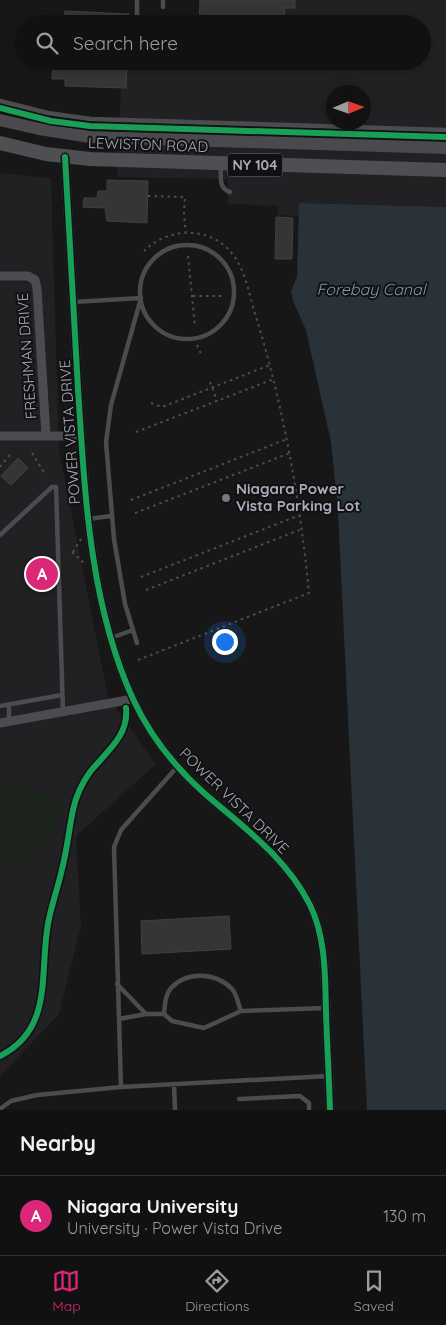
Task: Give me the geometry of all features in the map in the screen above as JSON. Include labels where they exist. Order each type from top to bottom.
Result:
[{"type":"main road","points":[[0,120],[51,132],[98,138],[446,148]]},
{"type":"main road","name":"LEWISTON ROAD","points":[[0,143],[64,157],[221,164],[446,170]]},
{"type":"street","name":"POWER VISTA DRIVE","points":[[64,157],[81,436],[88,518],[96,575],[110,638],[132,699],[151,734],[202,791],[251,832],[278,858],[310,906],[324,951],[330,1110]]},
{"type":"street","name":"FRESHMAN DRIVE","points":[[0,276],[28,276],[35,280],[46,436]]},
{"type":"street","points":[[0,436],[81,436]]},
{"type":"street","points":[[5,722],[132,699]]},
{"type":"lane","points":[[137,0],[137,15]]},
{"type":"lane","points":[[163,0],[163,7]]},
{"type":"lane","points":[[0,101],[48,113],[91,119],[446,130]]},
{"type":"lane","points":[[221,164],[221,184],[224,189],[230,192]]},
{"type":"lane","points":[[137,643],[120,580],[111,516],[107,425],[141,298],[142,281],[146,268],[155,257],[178,245],[192,245],[205,248],[216,254],[225,264],[234,288],[233,303],[222,322],[204,336],[190,339],[175,337],[162,331],[151,321],[143,308],[141,298]]},
{"type":"lane","points":[[73,302],[141,298]]},
{"type":"lane","points":[[0,535],[52,487],[56,488],[63,712]]},
{"type":"lane","points":[[88,518],[111,516]]},
{"type":"lane","points":[[110,638],[133,630]]},
{"type":"lane","points":[[0,706],[62,695]]},
{"type":"lane","points":[[5,722],[9,704]]},
{"type":"lane","points":[[121,1087],[114,847],[121,830],[178,766]]},
{"type":"lane","points":[[164,1014],[165,1002],[170,989],[184,978],[204,975],[221,980],[234,990],[241,1010]]},
{"type":"lane","points":[[118,984],[146,1014]]},
{"type":"lane","points":[[119,1019],[146,1014],[164,1014],[172,1021],[204,1028],[241,1010],[326,1008]]},
{"type":"lane","points":[[0,1109],[11,1101],[37,1095],[121,1087],[329,1076]]},
{"type":"lane","points":[[174,1084],[175,1110]]},
{"type":"lane","points":[[239,1099],[300,1096],[309,1103],[309,1110]]},
{"type":"path","points":[[148,196],[185,197],[186,237]]},
{"type":"path","points":[[138,660],[309,593],[302,529],[290,453],[274,379],[242,272],[230,251],[212,238],[186,232],[161,238],[144,251]]},
{"type":"path","points":[[188,256],[195,327]]},
{"type":"path","points":[[192,296],[223,296]]},
{"type":"path","points":[[197,346],[202,356]]},
{"type":"path","points":[[151,403],[162,407],[270,365]]},
{"type":"path","points":[[136,432],[274,379]]},
{"type":"path","points":[[210,382],[217,401]]},
{"type":"path","points":[[131,500],[287,439]]},
{"type":"path","points":[[0,467],[12,452]]},
{"type":"path","points":[[32,453],[45,474]]},
{"type":"path","points":[[135,513],[290,453]]},
{"type":"path","points":[[141,577],[300,515]]},
{"type":"path","points":[[146,590],[302,529]]},
{"type":"path","points":[[84,563],[73,552],[79,540],[85,539]]},
{"type":"shaded area","points":[[281,0],[446,0],[446,207],[299,203],[299,216],[278,215],[278,206],[228,204],[228,179],[117,177],[121,88],[126,88],[127,70],[431,70],[431,15],[281,15]]},
{"type":"shaded area","points":[[0,173],[51,178],[59,451],[108,697],[156,764],[76,836],[81,926],[59,1014],[0,1076]]},
{"type":"shaded area","points":[[0,779],[62,802],[55,832],[32,857],[0,871]]},
{"type":"water","name":"Forebay Canal","points":[[299,203],[446,207],[446,1110],[367,1110],[338,511],[331,442],[306,330],[293,301],[291,291],[297,277]]},
{"type":"building","points":[[200,0],[295,0],[295,8],[285,8],[285,15],[199,15]]},
{"type":"building","points":[[65,11],[129,14],[129,15],[65,15]]},
{"type":"building","points":[[52,70],[127,70],[126,88],[65,86],[65,79],[52,79]]},
{"type":"building","points":[[107,180],[148,181],[147,223],[107,221],[105,208],[83,207],[84,198],[97,198],[98,191],[107,191]]},
{"type":"building","points":[[276,217],[293,218],[292,259],[275,259]]},
{"type":"building","points":[[18,458],[28,468],[11,485],[1,476]]},
{"type":"building","points":[[229,916],[231,949],[142,954],[141,921]]},
{"type":"cycle path","points":[[0,108],[51,121],[90,126],[446,137]]},
{"type":"cycle path","points":[[65,157],[83,468],[92,547],[98,586],[107,624],[118,662],[133,699],[155,737],[193,783],[276,857],[289,872],[310,905],[319,931],[324,957],[330,1110]]},
{"type":"cycle path","points":[[0,1056],[17,1045],[29,1031],[37,1015],[41,998],[48,924],[64,862],[74,805],[87,776],[120,735],[124,727],[126,708]]},
{"type":"place","name":"Niagara Power Vista Parking Lot","points":[[226,498]]},
{"type":"place","name":"Niagara University","points":[[42,574]]}]
